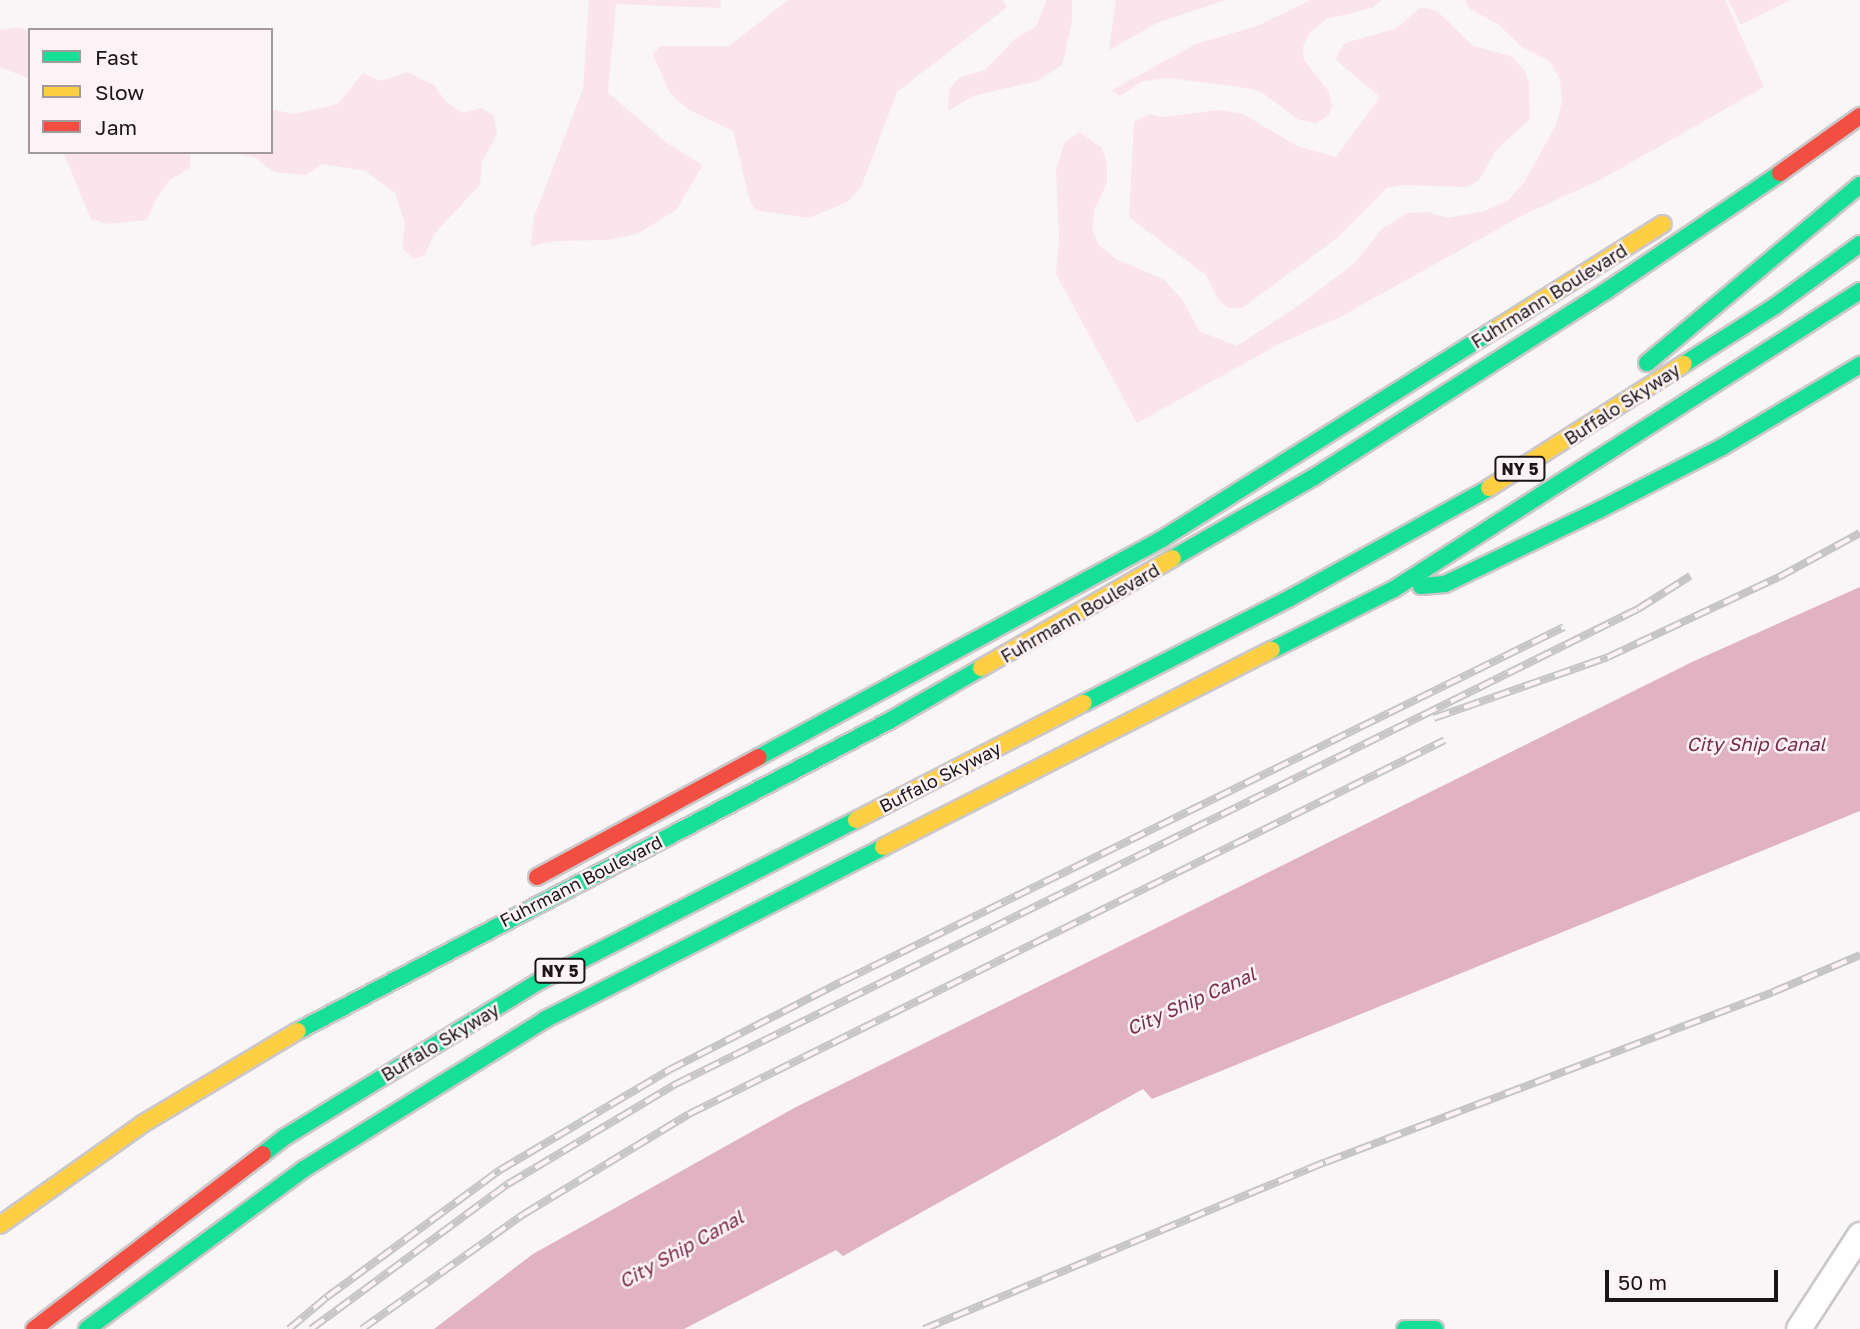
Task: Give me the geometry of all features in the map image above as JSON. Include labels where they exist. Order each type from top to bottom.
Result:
[{"type":"main road","name":"Fuhrmann Boulevard","points":[[528,882],[1168,549],[1314,477],[1606,291],[1829,140],[1860,116]]},
{"type":"main road","points":[[1636,371],[1860,185]]},
{"type":"main road","name":"Fuhrmann Boulevard","points":[[0,1225],[144,1123],[266,1048],[889,721],[1168,549],[1678,213]]},
{"type":"main road","name":"Buffalo Skyway","points":[[34,1329],[285,1137],[540,981],[1290,598],[1501,482],[1774,306],[1860,244]]},
{"type":"main road","name":"Buffalo Skyway","points":[[87,1329],[304,1169],[544,1020],[1394,589],[1860,290]]},
{"type":"main road","points":[[1394,589],[1446,584],[1722,447],[1860,365]]},
{"type":"main road","points":[[1501,482],[1615,388]]},
{"type":"main road","points":[[1405,1329],[1435,1329]]},
{"type":"street","points":[[1799,1329],[1860,1235]]},
{"type":"shaded area","points":[[589,0],[721,0],[720,8],[616,4],[608,93],[667,143],[701,164],[701,168],[676,210],[637,234],[607,240],[557,241],[531,246],[534,217],[583,89]]},
{"type":"shaded area","points":[[788,0],[1002,0],[1007,7],[897,92],[861,187],[847,202],[809,218],[756,210],[750,201],[733,131],[689,110],[670,93],[653,55],[660,46],[729,46]]},
{"type":"shaded area","points":[[1047,0],[1072,0],[1072,22],[1062,65],[1037,81],[973,96],[948,111],[949,89],[959,78],[985,70],[1016,38],[1036,27]]},
{"type":"shaded area","points":[[1116,0],[1226,0],[1157,23],[1109,50]]},
{"type":"shaded area","points":[[1311,0],[1382,0],[1372,8],[1327,19],[1311,31],[1303,46],[1304,60],[1329,92],[1332,106],[1329,115],[1316,123],[1299,120],[1260,91],[1240,87],[1169,78],[1143,81],[1120,96],[1112,90],[1196,44],[1257,26]]},
{"type":"shaded area","points":[[1465,0],[1725,0],[1764,87],[1602,179],[1523,215],[1342,316],[1279,344],[1137,423],[1056,274],[1059,238],[1056,170],[1065,142],[1079,132],[1102,148],[1107,163],[1107,183],[1095,208],[1092,229],[1099,245],[1116,259],[1163,279],[1182,299],[1199,331],[1237,346],[1298,306],[1354,264],[1382,229],[1408,213],[1428,212],[1447,218],[1485,211],[1508,200],[1524,183],[1556,125],[1562,101],[1560,79],[1549,61],[1522,47],[1498,24],[1470,9]]},
{"type":"shaded area","points":[[1728,0],[1790,0],[1741,25]]},
{"type":"shaded area","points":[[1422,7],[1437,11],[1473,46],[1511,56],[1525,71],[1529,83],[1530,119],[1496,150],[1479,180],[1467,187],[1403,185],[1387,188],[1337,238],[1242,308],[1228,308],[1218,299],[1206,275],[1129,217],[1134,122],[1149,114],[1162,117],[1220,110],[1243,114],[1297,146],[1336,157],[1380,97],[1335,59],[1345,43],[1395,29]]},
{"type":"shaded area","points":[[20,27],[28,31],[28,78],[0,67],[0,30]]},
{"type":"shaded area","points":[[407,72],[434,85],[446,102],[462,113],[481,108],[494,116],[497,134],[482,162],[480,185],[434,234],[425,255],[414,259],[402,248],[405,224],[395,193],[366,171],[322,164],[306,175],[274,172],[256,158],[240,154],[273,154],[273,109],[294,114],[338,104],[363,73],[380,81]]},
{"type":"shaded area","points":[[64,154],[191,154],[190,168],[170,180],[155,201],[147,220],[108,224],[91,219]]},
{"type":"water","name":"City Ship Canal","points":[[1860,587],[1860,811],[1152,1099],[1143,1089],[843,1256],[836,1250],[684,1329],[434,1329],[533,1254],[794,1108],[1692,662]]},
{"type":"railway","points":[[1434,718],[1608,657],[1779,577],[1860,533]]},
{"type":"railway","points":[[311,1329],[508,1184],[676,1084],[1638,609],[1690,576]]},
{"type":"railway","points":[[289,1329],[327,1297],[500,1170],[669,1070],[843,981],[1564,627]]},
{"type":"railway","points":[[362,1329],[524,1214],[689,1114],[1445,740]]},
{"type":"railway","points":[[924,1329],[1326,1162],[1773,992],[1860,955]]},
{"type":"traffic: fast","points":[[1173,558],[1314,477],[1606,291],[1780,173]]},
{"type":"traffic: fast","points":[[1647,363],[1860,185]]},
{"type":"traffic: fast","points":[[1684,364],[1775,306],[1860,244]]},
{"type":"traffic: fast","points":[[1272,650],[1394,589],[1860,291]]},
{"type":"traffic: fast","points":[[759,757],[1162,539],[1496,329]]},
{"type":"traffic: fast","points":[[1421,586],[1445,584],[1601,509],[1722,447],[1860,365]]},
{"type":"traffic: fast","points":[[1084,703],[1290,598],[1489,488]]},
{"type":"traffic: fast","points":[[298,1031],[889,721],[981,668]]},
{"type":"traffic: fast","points":[[263,1154],[285,1137],[540,981],[856,820]]},
{"type":"traffic: fast","points":[[87,1329],[304,1169],[544,1020],[883,847]]},
{"type":"traffic: fast","points":[[1405,1329],[1435,1329]]},
{"type":"traffic: slow","points":[[1496,329],[1663,224]]},
{"type":"traffic: slow","points":[[1489,488],[1684,364]]},
{"type":"traffic: slow","points":[[981,668],[1173,558]]},
{"type":"traffic: slow","points":[[883,847],[1272,650]]},
{"type":"traffic: slow","points":[[856,820],[1084,703]]},
{"type":"traffic: slow","points":[[0,1225],[144,1123],[298,1031]]},
{"type":"traffic: jam","points":[[1780,173],[1860,116]]},
{"type":"traffic: jam","points":[[537,877],[759,757]]},
{"type":"traffic: jam","points":[[34,1329],[263,1154]]}]
